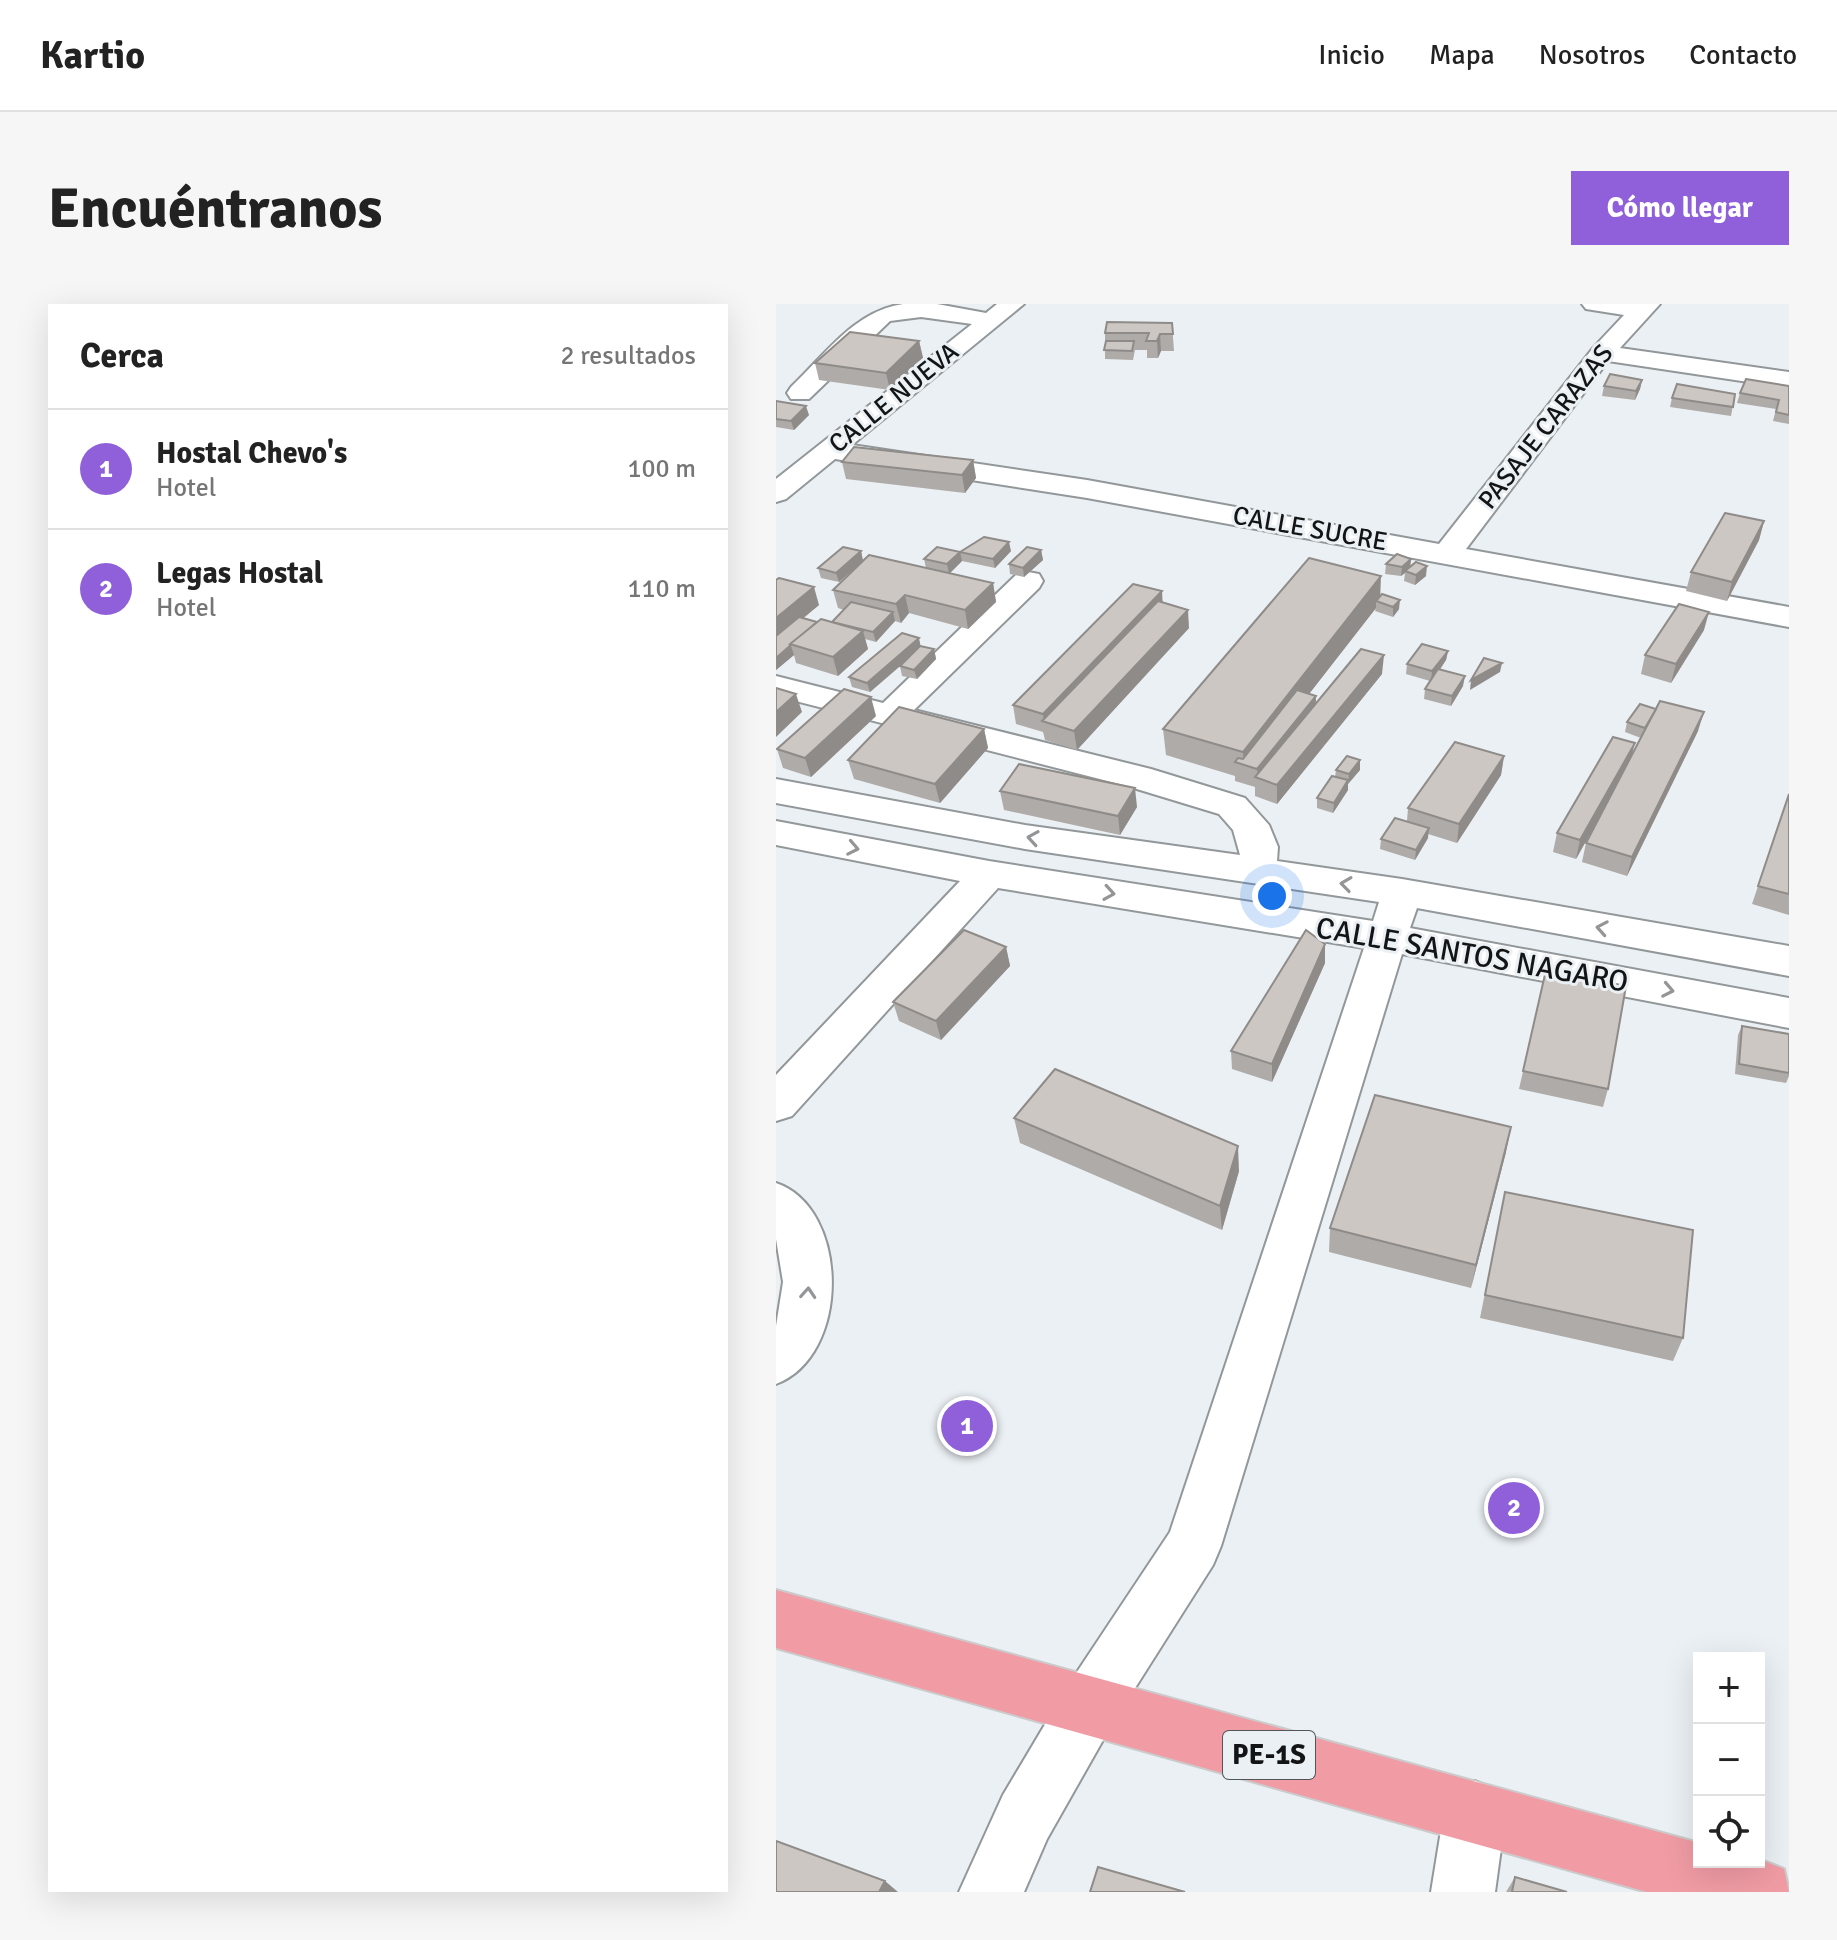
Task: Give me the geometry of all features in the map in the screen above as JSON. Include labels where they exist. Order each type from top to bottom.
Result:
[{"type":"highway","name":"PE-1S","points":[[776,1619],[1761,1892]]},
{"type":"street","name":"CALLE NUEVA","points":[[776,493],[1012,304]]},
{"type":"street","points":[[1594,304],[1645,307]]},
{"type":"street","name":"PASAJE CARAZAS","points":[[1447,554],[1602,353],[1645,307]]},
{"type":"street","points":[[788,392],[881,316],[908,309],[936,308],[991,321]]},
{"type":"street","points":[[1602,353],[1789,380]]},
{"type":"street","points":[[788,392],[828,398]]},
{"type":"street","points":[[856,402],[883,406]]},
{"type":"street","name":"CALLE SUCRE","points":[[829,450],[1087,489],[1789,617]]},
{"type":"street","points":[[889,716],[1028,581]]},
{"type":"street","points":[[776,686],[1138,777],[1232,806],[1250,825],[1259,847],[1258,871]]},
{"type":"street","name":"CALLE SANTOS NAGARO","points":[[776,791],[1025,837],[1258,871],[1396,915],[1789,1013]]},
{"type":"street","name":"CALLE SANTOS NAGARO","points":[[776,833],[989,874],[1396,915],[1789,961]]},
{"type":"street","points":[[776,1104],[989,874]]},
{"type":"street","points":[[991,1892],[1025,1817],[1090,1705],[1193,1546],[1396,915]]},
{"type":"street","points":[[776,1202],[783,1206],[795,1229],[809,1280],[799,1334],[776,1361]]},
{"type":"street","points":[[1463,1892],[1475,1812]]},
{"type":"building","points":[[1107,322],[1172,323],[1173,334],[1160,334],[1157,341],[1146,341],[1149,333],[1105,333]]},
{"type":"building","points":[[850,332],[919,341],[886,373],[815,363]]},
{"type":"building","points":[[1106,341],[1134,341],[1132,351],[1104,350]]},
{"type":"building","points":[[1610,374],[1642,380],[1636,391],[1604,386]]},
{"type":"building","points":[[1746,379],[1789,386],[1789,415],[1776,412],[1779,400],[1740,393]]},
{"type":"building","points":[[1677,384],[1735,394],[1733,407],[1672,398]]},
{"type":"building","points":[[776,401],[806,406],[791,421],[776,419]]},
{"type":"building","points":[[854,447],[973,460],[962,475],[842,462]]},
{"type":"building","points":[[1725,513],[1764,521],[1732,582],[1691,572]]},
{"type":"building","points":[[984,537],[1009,542],[993,559],[960,552]]},
{"type":"building","points":[[843,547],[861,551],[836,573],[818,568]]},
{"type":"building","points":[[937,547],[960,552],[947,564],[924,559]]},
{"type":"building","points":[[1027,547],[1041,550],[1023,568],[1009,564]]},
{"type":"building","points":[[1397,554],[1411,559],[1402,567],[1386,564]]},
{"type":"building","points":[[869,555],[993,583],[965,610],[905,595],[896,604],[833,590]]},
{"type":"building","points":[[1309,558],[1381,576],[1243,752],[1163,729]]},
{"type":"building","points":[[1416,562],[1427,566],[1416,575],[1405,571]]},
{"type":"building","points":[[779,578],[814,587],[776,618],[776,580]]},
{"type":"building","points":[[1133,584],[1162,591],[1043,714],[1013,705]]},
{"type":"building","points":[[1382,594],[1400,600],[1393,607],[1376,601]]},
{"type":"building","points":[[1158,601],[1188,610],[1074,731],[1042,721]]},
{"type":"building","points":[[851,602],[893,612],[873,632],[832,622]]},
{"type":"building","points":[[1679,604],[1709,612],[1676,664],[1645,655]]},
{"type":"building","points":[[799,617],[817,622],[776,658],[776,636]]},
{"type":"building","points":[[821,619],[863,631],[833,657],[790,644]]},
{"type":"building","points":[[902,633],[919,638],[867,683],[849,677]]},
{"type":"building","points":[[1422,644],[1448,651],[1432,671],[1407,664]]},
{"type":"building","points":[[920,646],[934,649],[914,670],[900,666]]},
{"type":"building","points":[[1361,649],[1384,655],[1277,785],[1255,777]]},
{"type":"building","points":[[1484,658],[1502,663],[1471,680]]},
{"type":"building","points":[[1438,669],[1465,676],[1452,696],[1425,689]]},
{"type":"building","points":[[776,688],[796,694],[776,712]]},
{"type":"building","points":[[844,689],[871,697],[805,758],[777,749]]},
{"type":"building","points":[[1297,690],[1316,696],[1257,769],[1235,762],[1238,758],[1243,759]]},
{"type":"building","points":[[1660,701],[1704,712],[1632,857],[1586,843]]},
{"type":"building","points":[[1640,704],[1656,709],[1645,728],[1627,722]]},
{"type":"building","points":[[899,707],[984,729],[935,784],[848,760]]},
{"type":"building","points":[[1613,737],[1635,743],[1580,840],[1557,833]]},
{"type":"building","points":[[1455,742],[1504,756],[1459,824],[1408,808]]},
{"type":"building","points":[[1347,756],[1360,760],[1349,774],[1336,770]]},
{"type":"building","points":[[1019,764],[1135,788],[1118,816],[1000,791]]},
{"type":"building","points":[[1332,776],[1348,780],[1334,803],[1317,798]]},
{"type":"building","points":[[1789,794],[1789,894],[1758,886]]},
{"type":"building","points":[[1395,818],[1429,828],[1416,850],[1381,839]]},
{"type":"building","points":[[964,930],[1006,947],[936,1021],[893,1002]]},
{"type":"building","points":[[1306,930],[1325,944],[1272,1064],[1231,1051]]},
{"type":"building","points":[[1546,970],[1626,986],[1608,1089],[1523,1071]]},
{"type":"building","points":[[1742,1026],[1789,1034],[1789,1073],[1739,1064]]},
{"type":"building","points":[[1055,1069],[1238,1146],[1220,1206],[1014,1118]]},
{"type":"building","points":[[1375,1095],[1511,1127],[1476,1265],[1330,1228]]},
{"type":"building","points":[[1505,1192],[1693,1230],[1683,1338],[1485,1295]]},
{"type":"building","points":[[776,1841],[885,1881],[879,1892],[776,1892]]},
{"type":"building","points":[[1098,1867],[1185,1892],[1090,1892]]},
{"type":"building","points":[[1515,1877],[1567,1892],[1512,1892]]},
{"type":"place","name":"Hostal Chevo's","points":[[967,1426]]},
{"type":"place","name":"Legas Hostal","points":[[1514,1508]]}]
